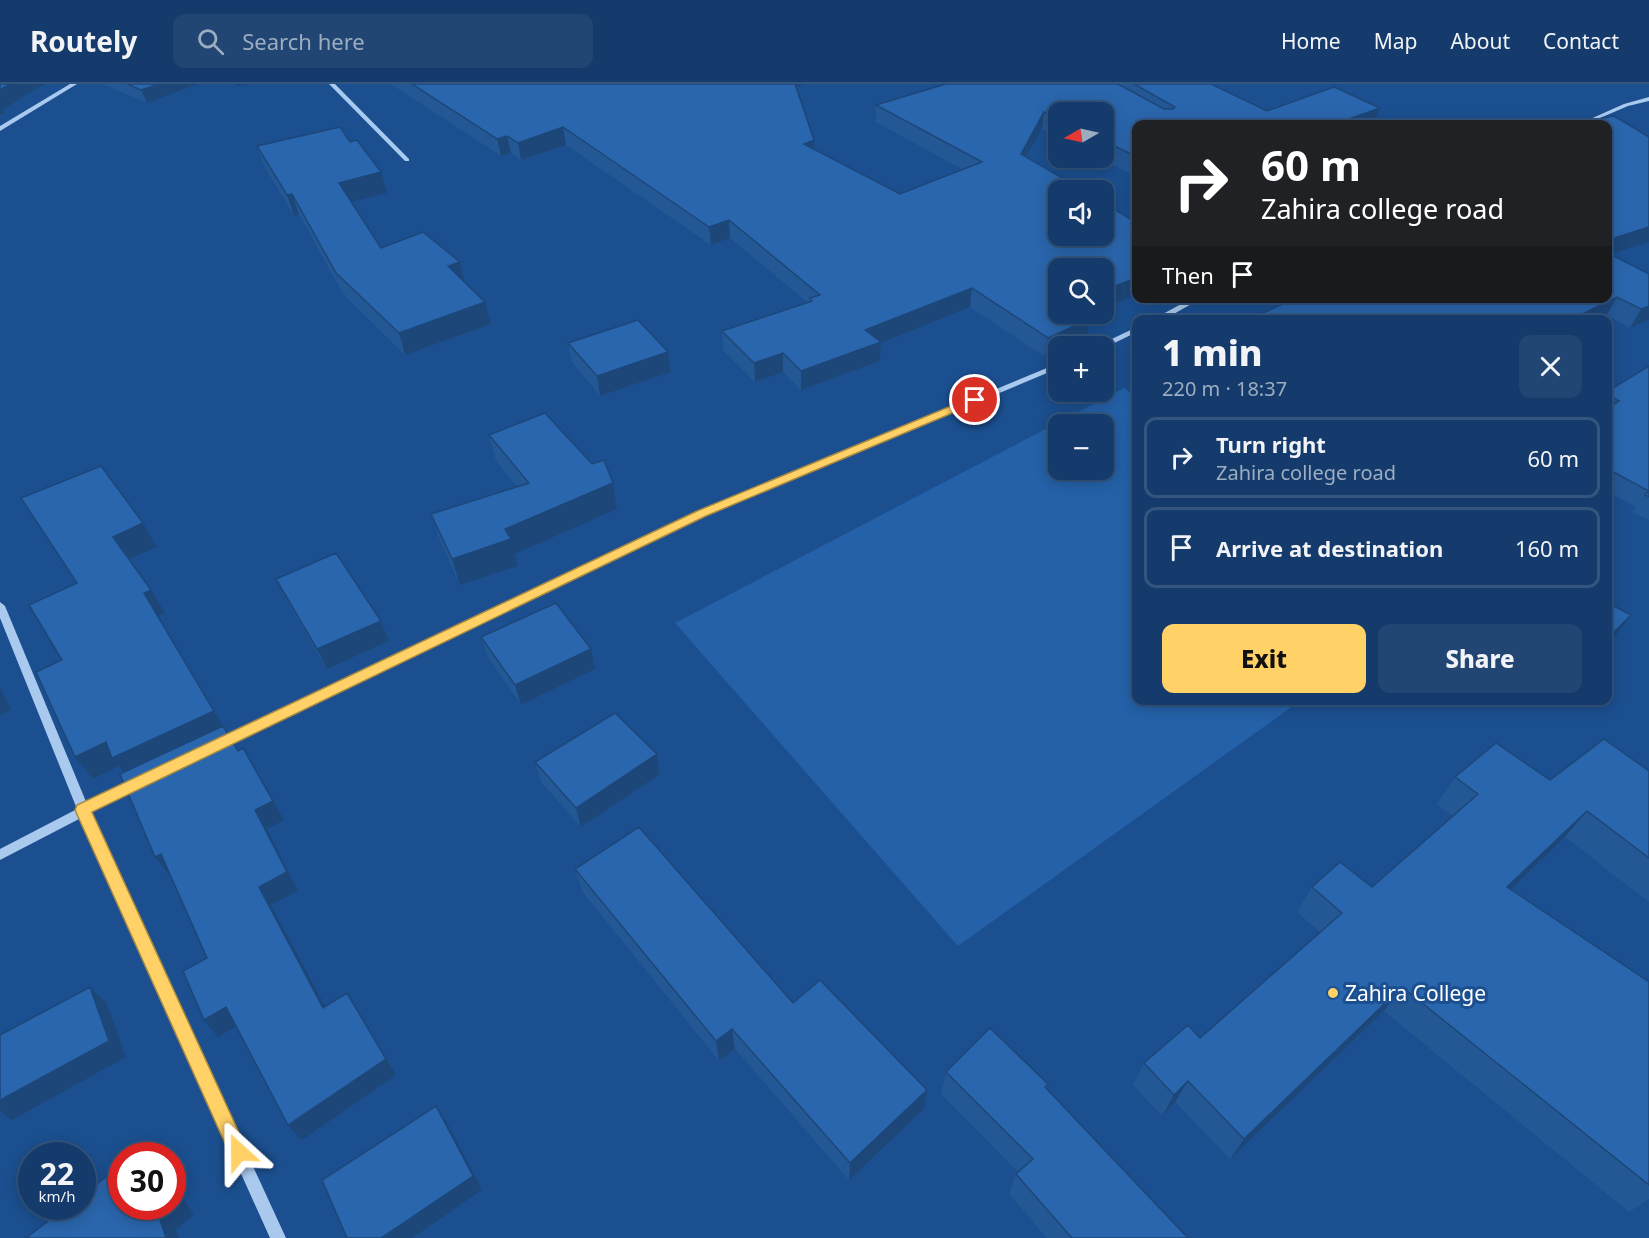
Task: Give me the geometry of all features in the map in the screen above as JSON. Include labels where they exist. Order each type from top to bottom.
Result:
[{"type":"street","points":[[0,129],[74,84]]},
{"type":"street","points":[[332,84],[407,160]]},
{"type":"street","points":[[1591,120],[1626,105],[1649,99]]},
{"type":"street","points":[[1166,315],[1189,303]]},
{"type":"street","points":[[1114,340],[1132,331]]},
{"type":"street","points":[[212,748],[702,514],[1048,370]]},
{"type":"street","points":[[0,606],[83,810],[278,1238]]},
{"type":"street","points":[[0,855],[147,778]]},
{"type":"shaded area","points":[[1124,388],[1132,394],[1132,705],[1294,705],[958,946],[675,623],[1048,428],[1048,480],[1114,480],[1114,414],[1074,414],[1097,402],[1114,402],[1114,393]]},
{"type":"building","points":[[0,84],[10,84],[0,90]]},
{"type":"building","points":[[127,84],[159,84],[141,90]]},
{"type":"building","points":[[412,84],[795,84],[814,140],[804,144],[900,194],[982,162],[876,105],[946,84],[1118,84],[1164,109],[1173,109],[1175,107],[1134,84],[1211,84],[1267,111],[1334,87],[1380,108],[1346,120],[1132,120],[1132,155],[1114,146],[1114,102],[1048,102],[1048,114],[1044,112],[1021,154],[1066,180],[1048,180],[1048,246],[1114,246],[1114,209],[1132,220],[1132,280],[1114,286],[1114,258],[1048,258],[1048,324],[1079,324],[1048,336],[1048,338],[972,288],[865,330],[881,342],[801,371],[783,353],[754,363],[722,331],[812,301],[810,298],[820,295],[729,220],[709,227],[563,127],[518,143],[507,136],[497,139]]},
{"type":"building","points":[[1614,116],[1649,137],[1649,227],[1612,239],[1612,120],[1592,120]]},
{"type":"building","points":[[340,127],[350,142],[357,140],[381,172],[339,183],[381,248],[423,232],[460,262],[448,266],[485,302],[399,333],[336,273],[292,194],[287,195],[257,146]]},
{"type":"building","points":[[1612,255],[1649,274],[1649,306],[1641,309],[1617,297],[1612,299]]},
{"type":"building","points":[[1285,303],[1605,303],[1580,315],[1258,315]]},
{"type":"building","points":[[638,320],[668,352],[597,376],[568,343]]},
{"type":"building","points":[[1649,366],[1649,491],[1612,471],[1612,405],[1619,401],[1612,397],[1612,389]]},
{"type":"building","points":[[545,413],[592,464],[604,460],[613,483],[505,529],[511,539],[452,559],[431,514],[529,483],[489,435]]},
{"type":"building","points":[[101,466],[143,523],[113,537],[151,590],[144,593],[214,711],[112,758],[106,742],[75,757],[36,672],[62,660],[29,605],[77,583],[21,498]]},
{"type":"building","points":[[336,553],[381,621],[317,649],[276,579]]},
{"type":"building","points":[[556,603],[591,649],[515,685],[481,637]]},
{"type":"building","points":[[1612,605],[1631,615],[1612,634]]},
{"type":"building","points":[[615,713],[657,754],[576,808],[535,762]]},
{"type":"building","points":[[223,726],[238,751],[243,748],[273,801],[255,810],[287,872],[259,887],[323,1008],[347,993],[386,1059],[288,1125],[226,1007],[204,1020],[183,971],[207,958],[161,854],[155,857],[120,774]]},
{"type":"building","points":[[1604,739],[1649,771],[1649,858],[1587,811],[1507,887],[1649,982],[1649,1185],[1402,987],[1244,1139],[1188,1081],[1174,1095],[1144,1063],[1188,1025],[1200,1038],[1342,913],[1312,887],[1340,862],[1372,887],[1478,794],[1455,777],[1496,743],[1550,780]]},
{"type":"building","points":[[639,827],[793,1003],[820,980],[927,1090],[850,1163],[732,1029],[716,1041],[575,869]]},
{"type":"building","points":[[90,987],[109,1041],[0,1100],[0,1035]]},
{"type":"building","points":[[990,1028],[1048,1084],[1045,1087],[1188,1238],[1072,1238],[1016,1174],[1033,1159],[946,1072]]},
{"type":"building","points":[[436,1106],[473,1176],[381,1238],[347,1238],[322,1180]]},
{"type":"building","points":[[108,1176],[108,1220],[160,1220],[166,1238],[26,1238],[50,1220],[96,1220],[96,1184]]},
{"type":"place","name":"Zahira College","points":[[1333,993]]},
{"type":"route","points":[[239,1152],[83,810],[702,514],[975,400]]}]
